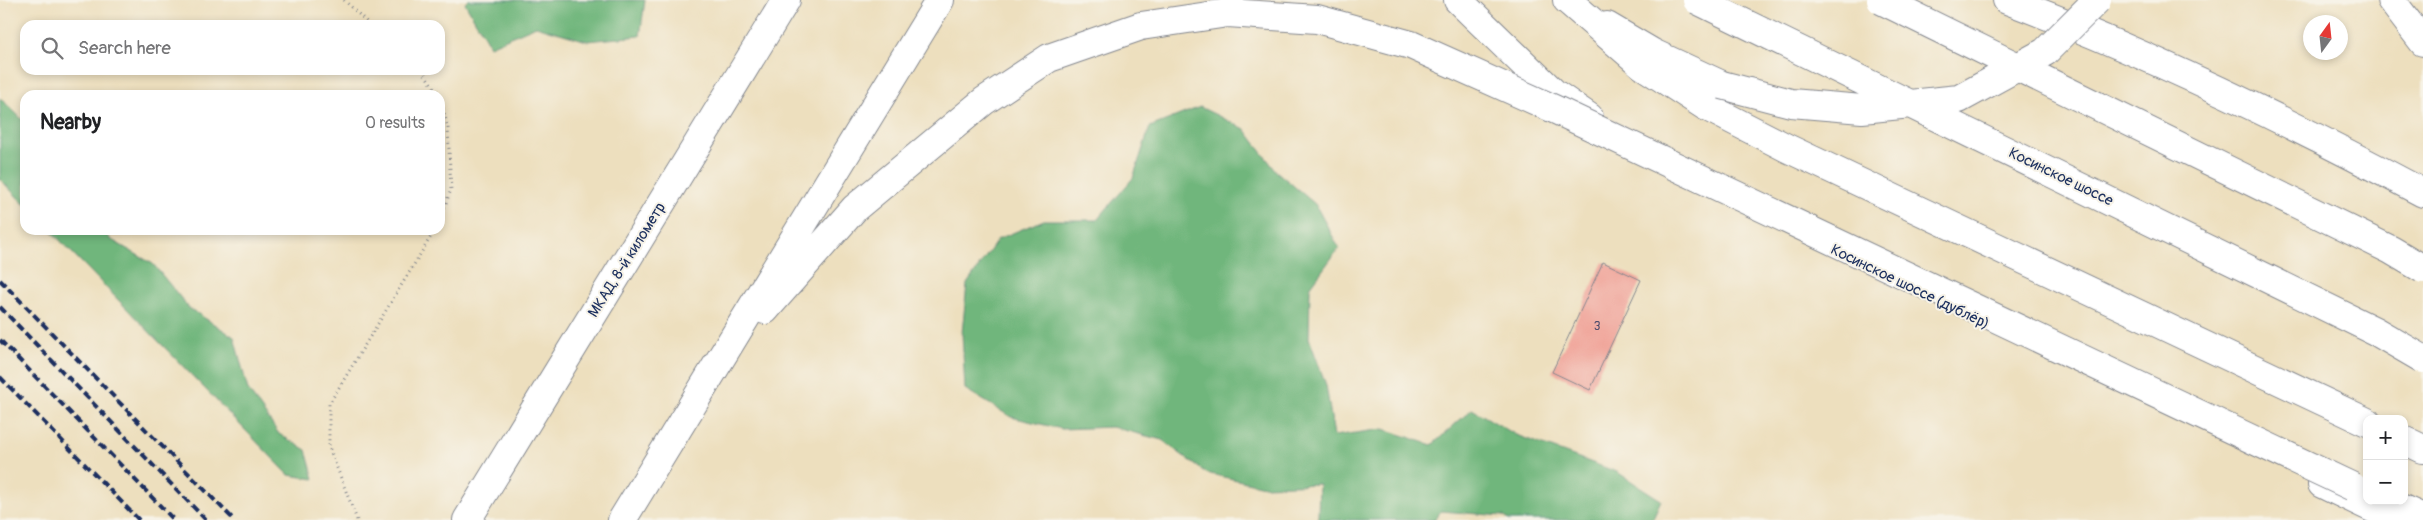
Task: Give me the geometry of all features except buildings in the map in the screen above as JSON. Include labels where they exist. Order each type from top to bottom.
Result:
[{"type":"main road","name":"МКАД, 8-й километр","points":[[468,518],[786,0]]},
{"type":"main road","points":[[622,520],[940,0]]},
{"type":"main road","name":"Косинское шоссе (дублёр)","points":[[1458,0],[1554,93],[1631,147],[1706,188],[2397,520]]},
{"type":"main road","name":"Косинское шоссе","points":[[1697,0],[2375,330],[2423,358]]},
{"type":"main road","points":[[1882,0],[2392,250],[2423,269]]},
{"type":"main road","points":[[2007,0],[2173,69],[2313,134],[2423,193]]},
{"type":"main road","points":[[1573,4],[1653,53],[1722,85],[1791,103],[1862,109],[1959,99],[2045,52],[2097,0]]},
{"type":"main road","points":[[2392,0],[2423,42]]},
{"type":"main road","points":[[1573,4],[1642,65],[1705,106],[1787,148],[2363,420]]},
{"type":"main road","points":[[717,365],[855,208],[984,101],[1049,58],[1141,26],[1228,13],[1317,19],[1411,45],[1554,109],[2362,492]]},
{"type":"main road","points":[[2408,442],[2423,449]]},
{"type":"main road","points":[[2385,505],[2410,520]]},
{"type":"main road","points":[[2394,505],[2423,518]]},
{"type":"path","points":[[344,0],[365,20]]},
{"type":"path","points":[[425,75],[436,90]]},
{"type":"path","points":[[445,116],[448,127],[451,190],[445,205]]},
{"type":"path","points":[[357,520],[329,447],[329,404],[432,235]]},
{"type":"green space","points":[[468,0],[645,0],[640,36],[587,41],[536,26],[490,46],[465,3]]},
{"type":"green space","points":[[0,98],[20,117],[20,200],[0,179]]},
{"type":"green space","points":[[1200,107],[1245,129],[1276,171],[1315,204],[1339,248],[1310,287],[1309,338],[1326,385],[1334,436],[1384,429],[1432,445],[1472,409],[1516,435],[1617,472],[1661,500],[1652,520],[1509,520],[1503,516],[1441,511],[1434,520],[1321,520],[1318,517],[1319,484],[1264,486],[1206,473],[1162,440],[1112,427],[1062,429],[1011,417],[965,389],[962,333],[967,284],[998,239],[1044,220],[1097,220],[1133,178],[1150,127]]},
{"type":"green space","points":[[55,235],[108,235],[110,239],[153,264],[189,308],[234,337],[248,390],[279,434],[306,450],[314,479],[289,475]]},
{"type":"railway","points":[[0,280],[234,520]]},
{"type":"railway","points":[[0,307],[206,520]]},
{"type":"railway","points":[[0,340],[174,520]]},
{"type":"railway","points":[[0,377],[139,520]]}]
